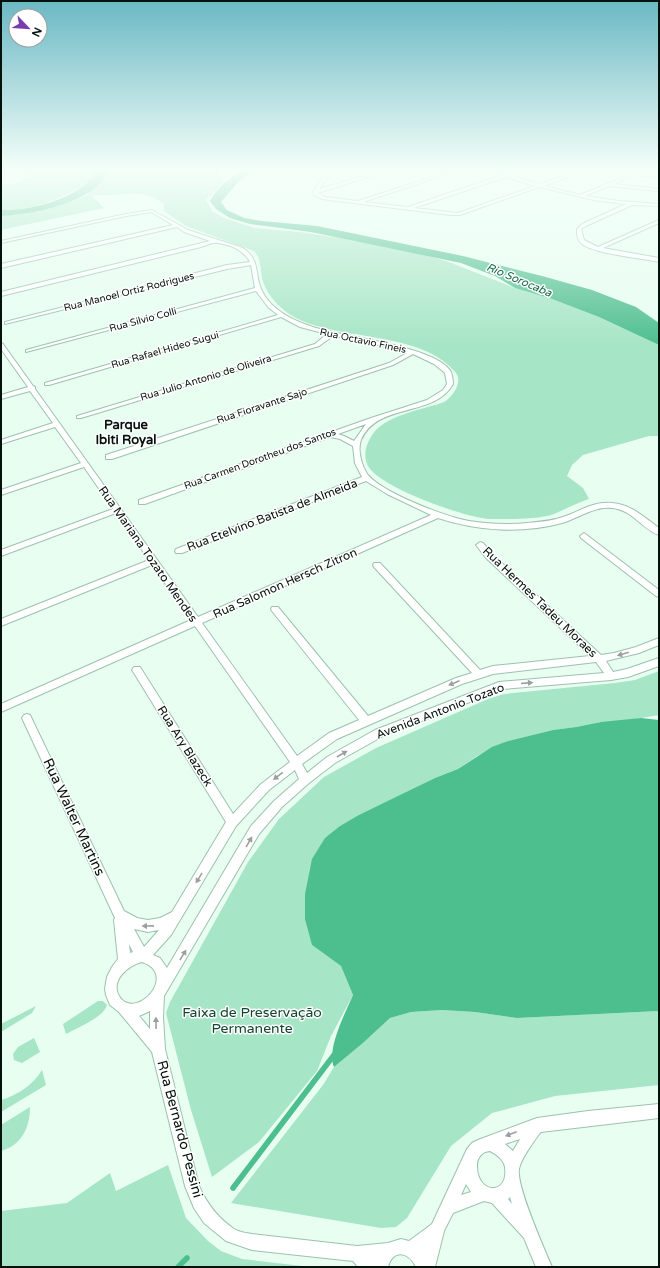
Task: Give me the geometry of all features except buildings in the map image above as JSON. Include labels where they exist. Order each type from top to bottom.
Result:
[{"type":"street","name":"Rua Octavio Fineis","points":[[1,242],[64,228]]},
{"type":"street","points":[[1,266],[167,228]]},
{"type":"street","name":"Rua Octavio Fineis","points":[[182,228],[214,241],[246,251],[251,257],[258,290],[269,304],[283,315],[302,326],[331,334],[397,347],[413,352],[444,368],[448,373],[450,385]]},
{"type":"street","points":[[580,228],[579,236],[584,242],[599,248],[659,260]]},
{"type":"street","points":[[599,248],[643,228]]},
{"type":"street","points":[[1,294],[199,246],[214,241]]},
{"type":"street","name":"Rua Manoel Ortiz Rodrigues","points":[[7,323],[227,267],[252,263]]},
{"type":"street","name":"Rua Silvio Colli","points":[[28,351],[258,290]]},
{"type":"street","name":"Rua Rafael Hideo Sugui","points":[[47,384],[283,315]]},
{"type":"street","name":"Rua Julio Antonio de Oliveira","points":[[79,417],[317,345],[331,334]]},
{"type":"street","name":"Rua Mariana Tozato Mendes","points":[[1,345],[5,357],[32,388],[296,762]]},
{"type":"street","name":"Rua Fioravante Sajo","points":[[109,456],[391,364],[413,352]]},
{"type":"street","name":"Rua Carmen Dorotheu dos Santos","points":[[142,502],[328,435],[437,398],[446,392],[450,385]]},
{"type":"street","points":[[1,397],[32,388]]},
{"type":"street","points":[[378,418],[364,430],[355,444],[359,466],[366,478],[400,498],[438,515],[476,525],[508,528],[533,526],[564,520],[591,507],[599,505],[613,505],[628,510],[659,532]]},
{"type":"street","points":[[1,442],[57,424]]},
{"type":"street","points":[[328,435],[342,437],[355,444]]},
{"type":"street","points":[[1,492],[86,464]]},
{"type":"street","name":"Rua Etelvino Batista de Almeida","points":[[179,551],[366,478]]},
{"type":"street","points":[[1,553],[118,510]]},
{"type":"street","name":"Rua Salomon Hersch Zitron","points":[[1,708],[438,515]]},
{"type":"street","points":[[584,536],[659,594]]},
{"type":"street","name":"Rua Hermes Tadeu Moraes","points":[[480,545],[488,556],[599,659]]},
{"type":"street","points":[[1,622],[154,561]]},
{"type":"street","points":[[377,565],[479,675]]},
{"type":"street","points":[[276,609],[366,721]]},
{"type":"street","name":"Avenida Antonio Tozato","points":[[177,915],[232,822],[265,787],[328,739],[459,681],[493,670],[614,657],[639,650],[659,641]]},
{"type":"street","points":[[599,659],[611,676]]},
{"type":"street","name":"Avenida Antonio Tozato","points":[[160,992],[255,830],[278,804],[304,780],[331,760],[379,733],[502,685],[611,676],[628,673],[659,662]]},
{"type":"street","name":"Rua Ary Blazeck","points":[[137,670],[232,822]]},
{"type":"street","name":"Rua Walter Martins","points":[[27,718],[120,915],[142,956]]},
{"type":"street","points":[[296,762],[304,780]]},
{"type":"street","points":[[120,915],[132,923],[143,927],[155,926],[167,922],[177,915]]},
{"type":"street","name":"Rua Walter Martins","points":[[120,915],[125,962]]},
{"type":"street","points":[[142,956],[155,945],[177,915]]},
{"type":"street","points":[[142,956],[150,958],[160,966],[163,978],[160,992],[151,1004],[133,1010],[124,1008],[117,1004],[111,987],[113,978],[118,969],[125,962],[142,956]]},
{"type":"street","name":"Rua Bernardo Pessini","points":[[160,992],[156,1017],[158,1049],[192,1186],[199,1203],[209,1218],[231,1236],[252,1242],[357,1254],[388,1251],[399,1246],[411,1249]]},
{"type":"street","name":"Rua Bernardo Pessini","points":[[124,1008],[158,1049]]},
{"type":"street","points":[[427,1267],[437,1229],[476,1148],[537,1125],[659,1111]]},
{"type":"street","points":[[448,1208],[490,1195],[506,1192],[512,1174],[537,1125]]},
{"type":"street","points":[[486,1144],[497,1146],[507,1155],[530,1234],[544,1267]]},
{"type":"street","points":[[470,1159],[469,1172],[474,1185],[490,1195],[530,1234]]},
{"type":"street","points":[[424,1267],[421,1259],[411,1249],[437,1229]]},
{"type":"street","points":[[380,1267],[388,1251]]},
{"type":"street","points":[[357,1254],[369,1267]]},
{"type":"green space","points":[[192,228],[257,228],[300,232],[340,238],[425,255],[449,262],[515,288],[552,299],[599,317],[659,345],[659,436],[649,436],[583,455],[572,465],[567,476],[583,488],[589,499],[547,516],[514,519],[490,519],[478,517],[443,507],[405,492],[375,474],[368,466],[365,455],[369,440],[378,428],[390,420],[447,400],[456,389],[458,377],[456,373],[441,359],[423,350],[380,338],[313,325],[289,314],[280,307],[265,287],[257,254],[254,251]]},
{"type":"green space","name":"Faixa de Preservação Permanente","points":[[659,671],[659,715],[553,730],[508,741],[477,756],[458,769],[435,778],[340,826],[312,945],[341,966],[353,995],[331,1036],[317,1071],[259,1142],[212,1177],[191,1110],[166,1013],[170,1002],[248,862],[279,819],[324,777],[376,748],[488,699],[504,694],[635,680]]},
{"type":"green space","points":[[98,1001],[103,1001],[107,1005],[105,1010],[90,1022],[66,1034],[63,1024]]},
{"type":"green space","points":[[36,1006],[32,1013],[1,1032],[1,1024]]},
{"type":"green space","name":"Faixa de Preservação Permanente","points":[[442,1010],[475,1012],[517,1018],[659,1011],[659,1085],[555,1096],[492,1113],[451,1146],[407,1218],[396,1227],[381,1228],[231,1203],[323,1085],[334,1067],[390,1018],[411,1012]]},
{"type":"green space","points":[[34,1038],[40,1052],[22,1063],[14,1060],[13,1054],[18,1047]]},
{"type":"green space","points":[[42,1070],[46,1085],[1,1112],[1,1100],[30,1085]]},
{"type":"green space","points":[[30,1107],[30,1114],[23,1134],[14,1144],[1,1151],[1,1125]]},
{"type":"green space","points":[[168,1165],[186,1218],[208,1241],[221,1251],[242,1259],[311,1267],[1,1267],[1,1211],[67,1203],[110,1173],[116,1191]]},
{"type":"water","name":"Rio Sorocaba","points":[[282,228],[328,228],[463,256],[592,290],[636,307],[659,323],[659,345],[599,317],[552,299],[515,288],[495,276],[461,263],[311,232]]},
{"type":"water","points":[[641,718],[659,720],[659,1011],[517,1018],[475,1012],[442,1010],[411,1012],[390,1018],[334,1067],[332,1059],[335,1041],[353,995],[341,966],[312,945],[305,919],[305,894],[312,859],[325,838],[340,826],[359,815],[435,778],[458,769],[492,747],[508,741],[553,730],[601,722]]},
{"type":"waterway","points":[[233,1188],[334,1055]]},
{"type":"waterway","points":[[178,1267],[187,1258]]},
{"type":"district","name":"Parque Ibiti Royal","points":[[126,432]]}]
